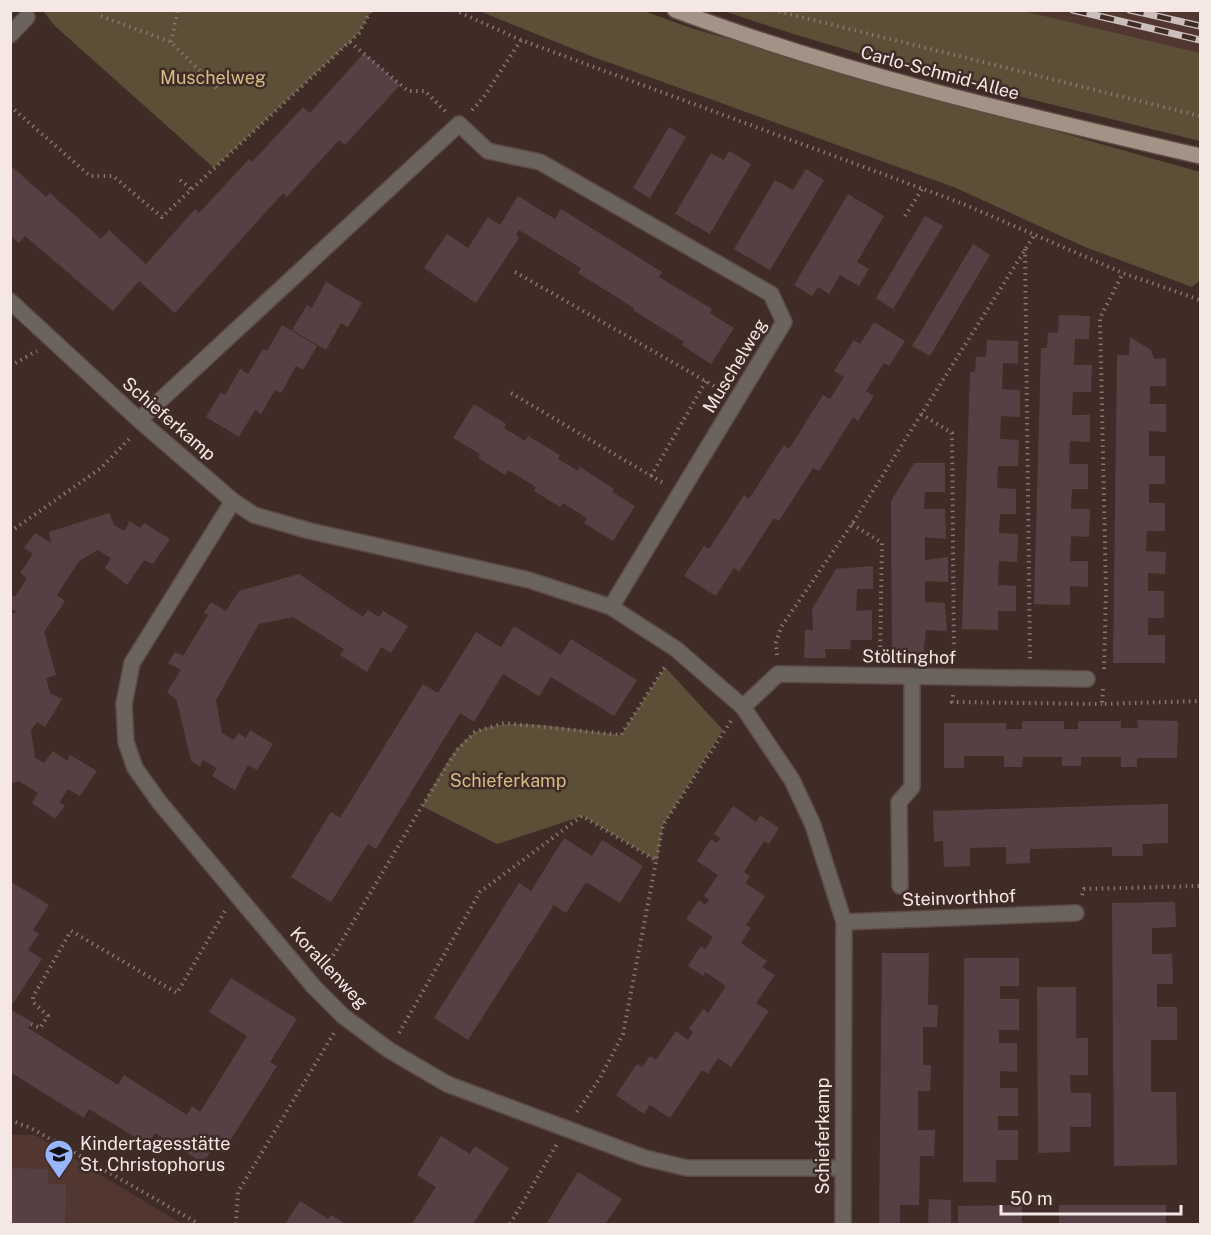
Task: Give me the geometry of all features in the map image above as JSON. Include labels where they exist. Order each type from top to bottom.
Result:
[{"type":"main road","name":"Carlo-Schmid-Allee","points":[[675,10],[785,49],[998,110],[1200,156]]},
{"type":"street","points":[[10,35],[27,17]]},
{"type":"street","points":[[141,422],[459,124]]},
{"type":"street","name":"Muschelweg","points":[[459,124],[488,150],[540,162],[771,294],[784,322],[611,607]]},
{"type":"street","name":"Schieferkamp","points":[[10,301],[141,422],[233,501],[254,515],[310,531],[528,580],[611,607],[676,649],[743,707],[792,780],[813,825],[843,922],[843,1224]]},
{"type":"street","name":"Korallenweg","points":[[233,501],[132,663],[124,704],[126,742],[135,768],[195,848],[314,987],[343,1016],[389,1050],[447,1084],[645,1158],[687,1167],[842,1168]]},
{"type":"street","points":[[743,707],[778,674]]},
{"type":"street","name":"Stöltinghof","points":[[778,674],[1087,680]]},
{"type":"street","points":[[900,886],[899,802],[912,787],[912,676]]},
{"type":"street","name":"Steinvorthhof","points":[[843,922],[1076,913]]},
{"type":"path","points":[[171,42],[178,10]]},
{"type":"path","points":[[10,106],[90,176],[113,176],[162,217],[350,42],[359,33],[371,10]]},
{"type":"path","points":[[454,10],[521,40],[922,189],[1035,234],[1124,273],[1200,300]]},
{"type":"path","points":[[773,10],[1200,116]]},
{"type":"path","points":[[101,16],[171,42],[219,90]]},
{"type":"path","points":[[350,42],[408,91],[425,92],[459,124],[483,98],[521,40]]},
{"type":"path","points":[[180,180],[191,189]]},
{"type":"path","points":[[906,216],[922,189]]},
{"type":"path","points":[[778,674],[776,644],[782,627],[852,524],[1035,234]]},
{"type":"path","points":[[1025,248],[1030,679]]},
{"type":"path","points":[[515,272],[738,399]]},
{"type":"path","points":[[1102,704],[1106,591],[1100,318],[1124,273]]},
{"type":"path","points":[[10,366],[53,342]]},
{"type":"path","points":[[651,476],[706,381]]},
{"type":"path","points":[[511,393],[680,493]]},
{"type":"path","points":[[921,414],[952,433],[954,677],[952,702],[1102,704],[1200,701]]},
{"type":"path","points":[[10,532],[101,468],[141,422]]},
{"type":"path","points":[[852,524],[882,543],[879,675]]},
{"type":"path","points":[[314,987],[457,750],[476,732],[504,723],[621,735],[676,649]]},
{"type":"path","points":[[510,1224],[566,1129],[600,1078],[623,1034],[663,825],[723,730],[743,707]]},
{"type":"path","points":[[389,1050],[480,892],[582,816],[657,861]]},
{"type":"path","points":[[1076,913],[1084,889],[1200,886]]},
{"type":"path","points":[[31,1024],[40,1028],[48,1016],[33,1002],[33,997],[71,931],[177,993],[235,893]]},
{"type":"path","points":[[236,1224],[238,1192],[343,1016]]},
{"type":"path","points":[[10,1120],[32,1128],[199,1224]]},
{"type":"shaded area","points":[[935,11],[1200,11],[1200,81]]},
{"type":"shaded area","name":"Kindertagesstätte St. Christophorus","points":[[11,1135],[35,1135],[182,1224],[11,1224]]},
{"type":"green space","name":"Muschelweg","points":[[43,11],[371,11],[359,33],[214,168],[55,26]]},
{"type":"green space","points":[[479,11],[644,11],[694,29],[1200,172],[1200,281],[1192,287],[1085,247],[956,188],[591,56]]},
{"type":"green space","points":[[724,11],[1023,11],[1200,53],[1200,141],[901,65]]},
{"type":"green space","name":"Schieferkamp","points":[[665,667],[723,730],[663,825],[657,861],[583,816],[497,844],[422,806],[459,746],[476,732],[507,724],[526,724],[621,735]]},
{"type":"building","points":[[364,53],[400,85],[345,145],[339,140],[287,197],[283,193],[175,313],[139,281],[113,311],[25,236],[19,243],[10,236],[10,165],[46,197],[50,193],[101,239],[109,230],[146,264],[195,209],[199,213],[249,159],[252,162],[303,107],[310,113]]},
{"type":"building","points":[[669,127],[686,137],[650,198],[633,188]]},
{"type":"building","points":[[729,151],[751,164],[710,234],[675,214],[711,153],[724,160]]},
{"type":"building","points":[[806,169],[824,180],[770,270],[734,249],[775,180],[793,190]]},
{"type":"building","points":[[848,194],[884,216],[857,262],[869,269],[859,286],[840,275],[829,294],[818,287],[812,296],[794,285]]},
{"type":"building","points":[[518,196],[555,219],[561,209],[662,272],[659,277],[712,309],[710,313],[734,328],[711,364],[682,345],[684,342],[578,273],[581,268],[519,230],[516,235],[519,238],[476,303],[424,268],[447,234],[468,248],[488,217],[500,225]]},
{"type":"building","points":[[925,216],[943,226],[893,309],[876,298]]},
{"type":"building","points":[[973,244],[990,255],[930,356],[912,346]]},
{"type":"building","points":[[326,282],[362,303],[348,327],[341,323],[326,350],[292,330],[307,305],[312,308]]},
{"type":"building","points":[[1059,315],[1090,316],[1089,339],[1075,339],[1074,365],[1092,365],[1091,392],[1073,392],[1072,415],[1090,415],[1090,442],[1070,441],[1069,464],[1088,464],[1088,489],[1072,489],[1071,509],[1090,509],[1089,537],[1071,536],[1070,561],[1088,561],[1088,587],[1070,586],[1070,605],[1034,604],[1041,348],[1047,348],[1048,332],[1058,333]]},
{"type":"building","points":[[874,322],[905,341],[889,366],[884,363],[866,391],[874,396],[858,421],[853,417],[819,471],[813,468],[779,521],[774,518],[739,572],[734,568],[716,596],[684,576],[704,546],[709,549],[744,495],[749,499],[784,445],[789,449],[823,395],[830,399],[844,377],[834,371],[854,340],[860,344]]},
{"type":"building","points":[[282,325],[317,346],[303,370],[296,366],[281,393],[275,390],[261,414],[255,410],[239,437],[206,417],[221,392],[225,395],[240,369],[248,374],[263,349],[267,351]]},
{"type":"building","points":[[1130,337],[1151,350],[1154,359],[1166,358],[1166,386],[1150,386],[1150,404],[1166,404],[1166,432],[1149,431],[1149,456],[1165,456],[1165,484],[1149,484],[1149,503],[1165,503],[1165,531],[1147,531],[1146,551],[1166,552],[1165,574],[1148,573],[1148,591],[1164,591],[1164,618],[1148,618],[1148,635],[1165,635],[1165,663],[1113,663],[1117,355],[1129,355]]},
{"type":"building","points":[[987,340],[1018,341],[1018,364],[1003,363],[1002,389],[1020,390],[1020,417],[1001,416],[1000,439],[1019,440],[1018,466],[998,466],[997,488],[1016,489],[1016,514],[1000,514],[999,533],[1018,534],[1017,562],[999,561],[998,585],[1016,586],[1016,611],[998,611],[998,630],[962,629],[970,372],[975,372],[976,357],[986,357]]},
{"type":"building","points":[[474,404],[506,424],[504,428],[525,441],[528,436],[560,455],[558,459],[578,471],[580,467],[614,489],[612,492],[635,506],[613,541],[584,523],[587,518],[563,503],[560,507],[534,491],[536,487],[508,470],[505,475],[478,458],[480,454],[453,438]]},
{"type":"building","points":[[914,463],[945,463],[945,492],[925,492],[924,509],[945,509],[946,539],[925,537],[925,560],[948,557],[948,582],[925,581],[925,602],[945,603],[947,631],[926,630],[923,657],[900,658],[900,649],[892,650],[891,501]]},
{"type":"building","points":[[109,513],[114,525],[124,531],[130,521],[140,528],[144,523],[170,539],[153,564],[144,560],[127,585],[105,568],[111,558],[98,550],[79,561],[57,595],[65,601],[44,632],[56,675],[46,678],[50,693],[62,699],[45,727],[37,722],[31,730],[35,758],[44,763],[53,751],[67,761],[70,755],[97,771],[80,796],[68,789],[60,802],[65,806],[55,819],[32,803],[38,793],[19,781],[10,784],[10,614],[17,612],[10,608],[10,594],[15,597],[27,578],[20,573],[33,554],[24,548],[35,533],[51,543],[49,532]]},
{"type":"building","points":[[873,566],[873,589],[857,589],[856,611],[872,610],[872,640],[851,640],[850,649],[825,649],[826,658],[804,658],[805,630],[813,630],[812,609],[836,569]]},
{"type":"building","points":[[299,574],[363,617],[368,610],[379,617],[383,611],[408,626],[391,653],[381,647],[367,672],[340,655],[344,649],[293,617],[259,624],[216,700],[222,733],[234,740],[238,733],[246,738],[250,730],[273,744],[257,770],[248,765],[235,790],[212,776],[217,768],[203,760],[200,766],[191,761],[177,701],[167,692],[181,670],[168,663],[175,652],[183,656],[208,615],[204,613],[211,602],[226,611],[239,591]]},
{"type":"building","points":[[514,626],[561,655],[571,639],[637,680],[614,716],[551,677],[539,696],[503,674],[474,722],[460,713],[376,849],[368,844],[331,902],[291,877],[331,812],[340,818],[423,684],[438,693],[476,632],[501,647]]},
{"type":"building","points":[[1137,720],[1178,721],[1177,758],[1137,758],[1137,767],[1121,767],[1121,757],[1081,757],[1081,766],[1062,766],[1062,757],[1023,757],[1022,767],[1004,767],[1004,756],[964,756],[964,768],[944,768],[944,723],[1006,723],[1006,729],[1022,729],[1022,721],[1064,721],[1064,729],[1078,729],[1078,721],[1121,721],[1121,728],[1138,728]]},
{"type":"building","points":[[1168,804],[1168,843],[1142,844],[1143,856],[1112,856],[1112,847],[1030,849],[1030,863],[1006,864],[1006,847],[970,848],[970,866],[944,867],[943,841],[934,842],[933,811]]},
{"type":"building","points":[[733,806],[756,822],[760,815],[779,828],[769,844],[764,841],[744,872],[750,876],[745,883],[765,896],[746,925],[751,928],[741,943],[767,961],[762,967],[775,975],[756,1003],[769,1011],[731,1067],[718,1058],[708,1074],[702,1070],[670,1118],[650,1105],[644,1114],[616,1095],[637,1064],[642,1067],[650,1056],[656,1060],[676,1031],[688,1040],[693,1032],[689,1029],[703,1009],[708,1013],[726,986],[705,972],[703,976],[688,966],[701,946],[705,949],[713,937],[686,919],[699,900],[705,905],[709,900],[704,896],[718,875],[697,861],[711,839],[717,843],[720,838],[714,834]]},
{"type":"building","points":[[564,838],[592,856],[602,840],[643,866],[620,903],[586,882],[566,913],[554,905],[468,1040],[434,1018],[519,883],[531,891]]},
{"type":"building","points":[[10,881],[49,905],[33,930],[39,934],[28,950],[42,959],[10,1008]]},
{"type":"building","points":[[1175,902],[1176,927],[1152,928],[1152,954],[1172,954],[1173,984],[1157,984],[1157,1007],[1177,1007],[1177,1040],[1151,1040],[1151,1092],[1176,1092],[1177,1165],[1114,1166],[1112,903]]},
{"type":"building","points":[[882,953],[929,953],[928,1005],[938,1005],[937,1027],[923,1027],[923,1065],[931,1065],[930,1091],[918,1091],[918,1130],[935,1130],[934,1156],[920,1156],[919,1205],[900,1205],[900,1224],[879,1224]]},
{"type":"building","points":[[964,958],[1019,958],[1019,986],[1000,986],[1000,999],[1019,999],[1019,1030],[999,1030],[999,1043],[1017,1043],[1017,1072],[1000,1071],[1000,1088],[1018,1088],[1018,1116],[998,1116],[998,1130],[1018,1130],[1018,1160],[996,1160],[996,1182],[963,1182]]},
{"type":"building","points":[[231,978],[297,1019],[270,1062],[277,1066],[223,1152],[214,1146],[203,1163],[155,1133],[148,1145],[89,1109],[84,1118],[10,1072],[10,1009],[32,1022],[28,1028],[118,1085],[124,1075],[187,1115],[192,1106],[200,1112],[247,1036],[209,1012]]},
{"type":"building","points":[[1037,987],[1076,987],[1076,1038],[1088,1038],[1088,1075],[1070,1075],[1071,1093],[1091,1093],[1091,1127],[1070,1127],[1070,1152],[1038,1153]]},
{"type":"building","points":[[441,1136],[470,1154],[475,1146],[509,1168],[473,1224],[412,1224],[436,1187],[417,1175]]},
{"type":"building","points":[[10,1168],[48,1169],[48,1184],[66,1184],[65,1224],[10,1224]]},
{"type":"building","points":[[578,1172],[622,1199],[605,1224],[546,1224]]},
{"type":"building","points":[[929,1199],[951,1200],[951,1224],[928,1224]]},
{"type":"building","points":[[300,1201],[328,1219],[331,1215],[346,1224],[285,1224]]},
{"type":"building","points":[[1022,1205],[1022,1224],[958,1224],[958,1206]]},
{"type":"building","points":[[1059,1205],[1166,1205],[1166,1224],[1059,1224]]},
{"type":"railway","points":[[1073,10],[1200,40]]},
{"type":"railway","points":[[1130,10],[1200,26]]},
{"type":"place","name":"Kindertagesstätte St. Christophorus","points":[[59,1180]]}]
